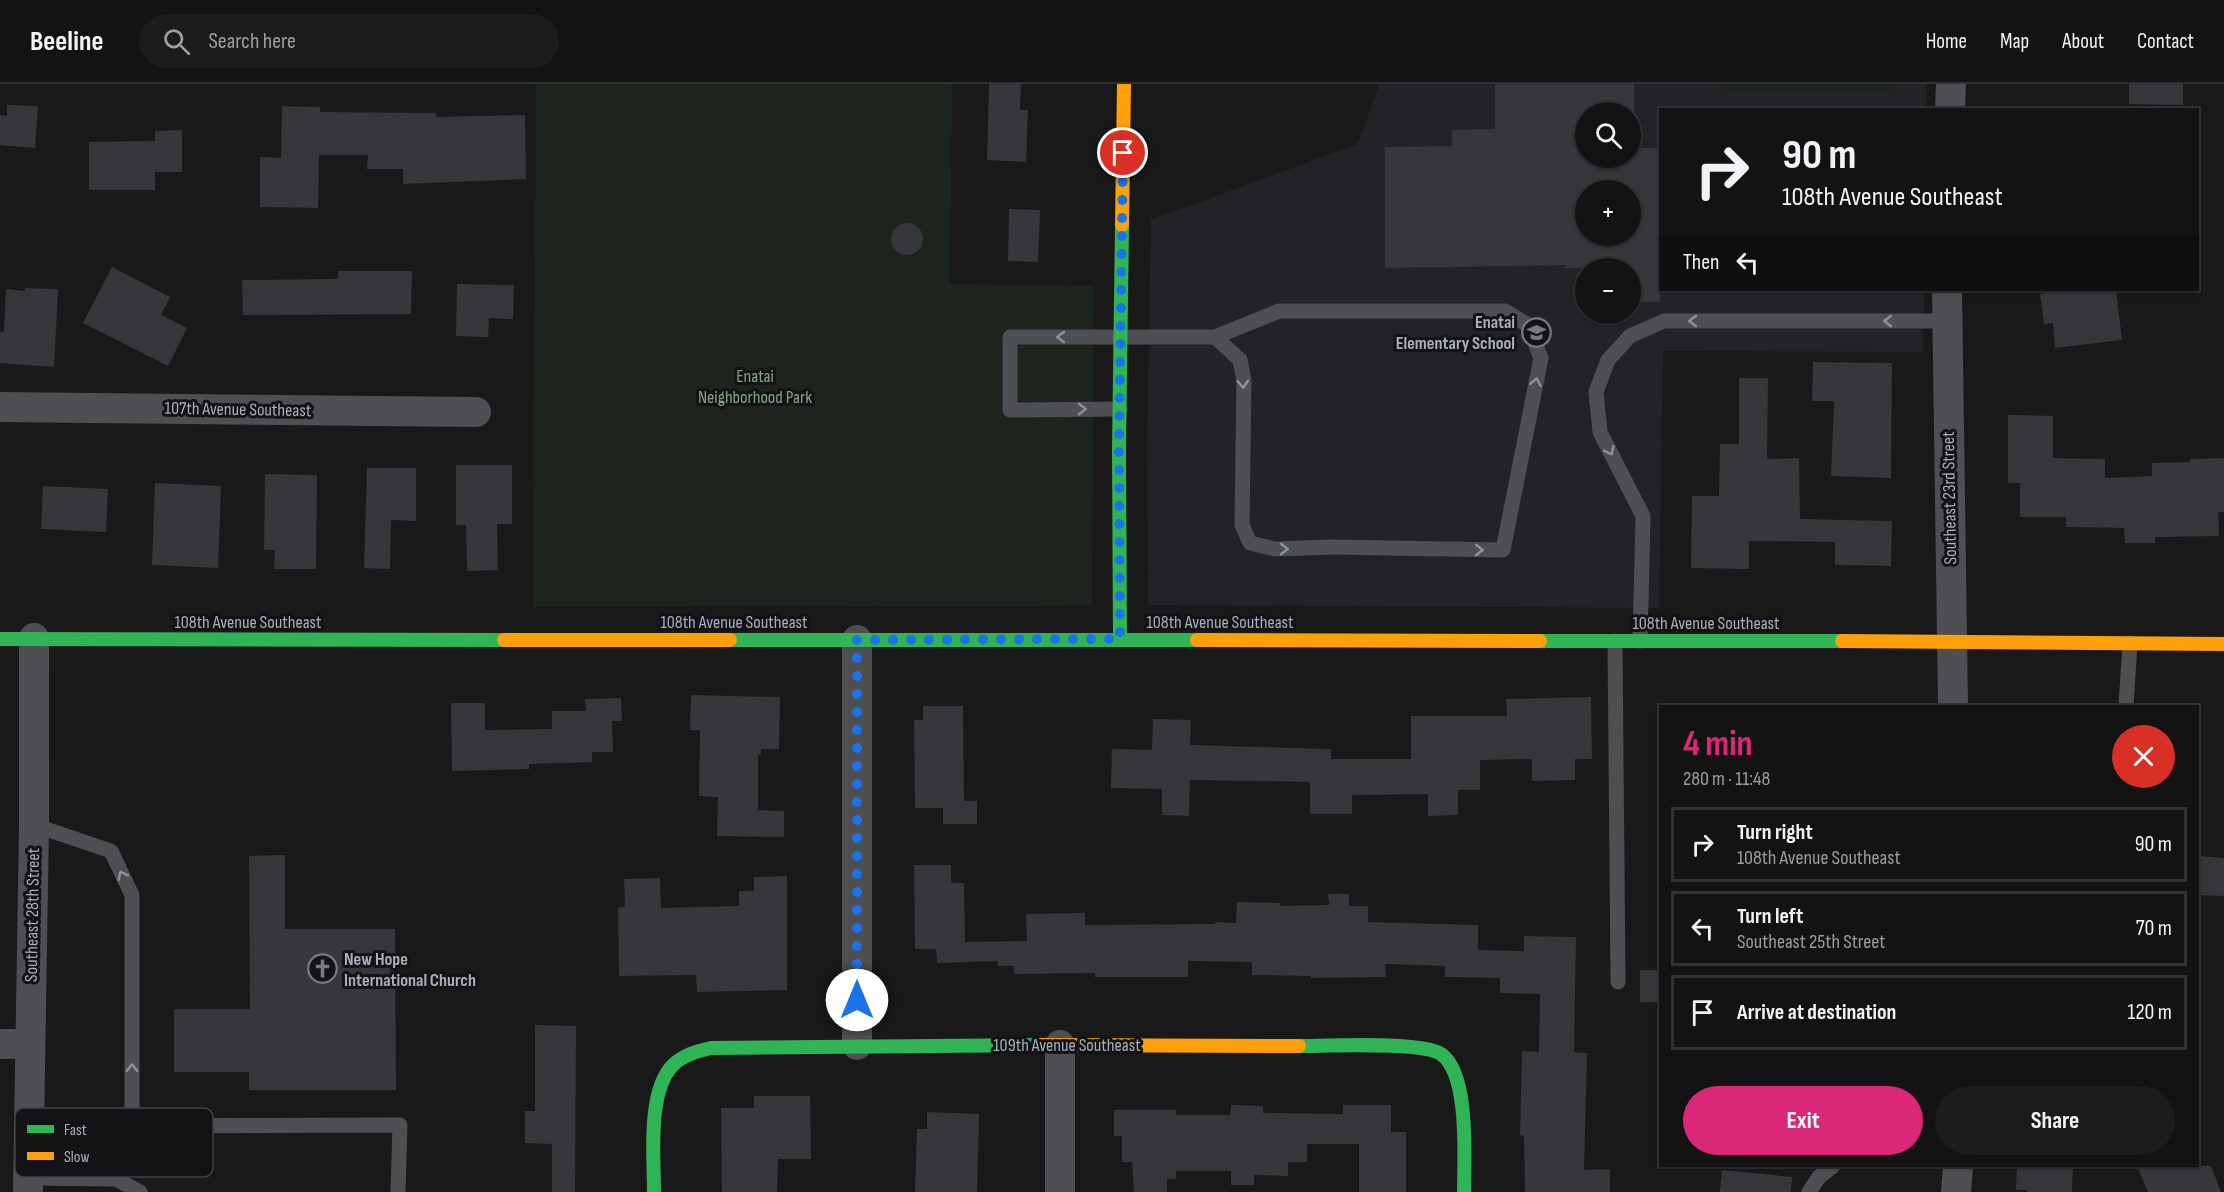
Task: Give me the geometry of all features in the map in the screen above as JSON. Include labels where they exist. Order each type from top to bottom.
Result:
[{"type":"street","points":[[1120,639],[1120,337],[1124,84]]},
{"type":"street","points":[[1950,108],[1951,84]]},
{"type":"street","name":"Southeast 23rd Street","points":[[1947,291],[1953,705]]},
{"type":"street","name":"107th Avenue Southeast","points":[[0,406],[476,412]]},
{"type":"street","name":"Southeast 28th Street","points":[[29,1108],[34,825],[34,638]]},
{"type":"street","name":"108th Avenue Southeast","points":[[0,639],[1952,640],[2224,644]]},
{"type":"street","points":[[857,640],[857,1045]]},
{"type":"street","points":[[0,1044],[30,1044]]},
{"type":"street","name":"109th Avenue Southeast","points":[[654,1192],[658,1102],[665,1076],[676,1063],[692,1052],[711,1047],[857,1045],[1423,1047],[1445,1057],[1454,1068],[1464,1121],[1464,1192]]},
{"type":"street","points":[[1060,1045],[1060,1192]]},
{"type":"street","points":[[1956,1192],[1958,1167]]},
{"type":"lane","points":[[1120,409],[1010,410],[1010,337],[1215,337],[1279,311],[1505,311],[1528,324],[1541,358],[1503,550],[1332,547],[1275,549],[1250,543],[1242,525],[1244,380],[1240,360],[1215,337]]},
{"type":"lane","points":[[1640,641],[1642,516],[1600,432],[1596,392],[1608,360],[1630,336],[1664,321],[1947,321]]},
{"type":"lane","points":[[1615,641],[1618,982]]},
{"type":"lane","points":[[2126,705],[2130,643]]},
{"type":"lane","points":[[34,825],[111,851],[132,895],[132,1108]]},
{"type":"lane","points":[[213,1126],[400,1125],[398,1192]]},
{"type":"lane","points":[[1809,1192],[1819,1177],[1832,1167]]},
{"type":"lane","points":[[28,1185],[116,1179],[140,1192]]},
{"type":"shaded area","name":"Enatai Elementary School","points":[[1379,84],[1927,84],[1926,108],[1659,108],[1659,291],[1924,291],[1923,352],[1663,351],[1659,608],[1148,605],[1147,446],[1151,220],[1358,144]]},
{"type":"green space","name":"Enatai Neighborhood Park","points":[[536,84],[952,84],[950,284],[1094,286],[1092,606],[533,607]]},
{"type":"green space","points":[[1722,84],[1893,84],[1893,92],[1722,92]]},
{"type":"building","points":[[989,84],[1021,84],[1020,110],[1028,110],[1026,162],[987,160]]},
{"type":"building","points":[[1495,84],[1634,84],[1634,102],[1575,102],[1575,168],[1641,168],[1641,148],[1659,148],[1660,302],[1641,302],[1641,258],[1575,258],[1575,268],[1566,268],[1566,265],[1385,268],[1385,147],[1452,146],[1452,130],[1495,129]]},
{"type":"building","points":[[2129,84],[2183,84],[2183,105],[2129,104]]},
{"type":"building","points":[[7,105],[38,106],[35,148],[0,145],[0,115],[7,116]]},
{"type":"building","points":[[282,106],[320,107],[320,112],[436,113],[436,117],[525,115],[526,179],[403,184],[403,169],[367,169],[368,155],[319,155],[318,208],[260,207],[260,157],[281,158]]},
{"type":"building","points":[[182,130],[182,172],[155,172],[155,190],[89,190],[89,142],[155,141],[155,131]]},
{"type":"building","points":[[1009,209],[1040,210],[1038,262],[1008,261]]},
{"type":"building","points":[[907,223],[918,228],[923,239],[918,250],[907,255],[896,250],[891,239],[896,228]]},
{"type":"building","points":[[112,267],[170,297],[161,315],[187,328],[168,366],[83,323]]},
{"type":"building","points":[[338,271],[412,271],[411,314],[243,315],[242,280],[338,279]]},
{"type":"building","points":[[457,284],[514,285],[513,319],[489,318],[488,337],[456,336]]},
{"type":"building","points":[[25,288],[58,289],[54,367],[0,363],[0,332],[4,332],[6,289],[25,291]]},
{"type":"building","points":[[2116,291],[2122,340],[2055,348],[2053,323],[2044,324],[2040,294]]},
{"type":"building","points":[[1813,362],[1892,363],[1891,478],[1831,476],[1834,401],[1812,401]]},
{"type":"building","points":[[1739,378],[1768,378],[1767,459],[1799,458],[1800,519],[1892,521],[1891,566],[1835,565],[1835,542],[1749,541],[1749,569],[1691,568],[1692,496],[1719,496],[1720,444],[1739,444]]},
{"type":"building","points":[[2008,415],[2053,416],[2053,458],[2105,459],[2105,478],[2152,476],[2152,463],[2224,458],[2224,512],[2218,512],[2219,536],[2155,537],[2155,543],[2125,543],[2124,528],[2066,527],[2066,517],[2020,517],[2020,483],[2008,483]]},
{"type":"building","points":[[456,465],[512,465],[512,524],[497,524],[498,570],[467,571],[466,525],[456,525]]},
{"type":"building","points":[[367,468],[416,468],[416,521],[391,520],[390,569],[364,568]]},
{"type":"building","points":[[265,474],[317,475],[316,569],[274,569],[275,550],[264,550]]},
{"type":"building","points":[[155,483],[221,486],[218,568],[152,565]]},
{"type":"building","points":[[43,486],[108,489],[106,532],[41,529]]},
{"type":"building","points":[[691,695],[780,697],[779,749],[761,749],[761,755],[758,755],[758,810],[784,811],[784,837],[717,836],[718,797],[699,796],[700,730],[690,730]]},
{"type":"building","points":[[1591,697],[1592,759],[1575,759],[1575,780],[1532,781],[1532,759],[1480,760],[1480,790],[1458,790],[1458,815],[1428,816],[1428,794],[1352,795],[1352,814],[1310,814],[1310,782],[1190,780],[1189,816],[1162,815],[1162,789],[1111,788],[1112,749],[1152,750],[1153,719],[1191,720],[1190,745],[1331,749],[1331,759],[1411,759],[1411,716],[1507,716],[1506,699]]},
{"type":"building","points":[[621,698],[622,721],[612,721],[613,752],[592,752],[592,762],[529,764],[529,769],[452,771],[451,703],[485,703],[485,730],[552,729],[552,711],[586,711],[585,699]]},
{"type":"building","points":[[923,706],[963,706],[964,801],[977,801],[977,824],[943,824],[943,808],[915,808],[914,720],[923,720]]},
{"type":"building","name":"New Hope International Church","points":[[285,855],[285,929],[395,929],[396,1090],[249,1090],[249,1072],[174,1072],[174,1009],[250,1009],[249,856]]},
{"type":"building","points":[[2199,856],[2224,858],[2224,896],[2199,895]]},
{"type":"building","points":[[914,865],[951,865],[951,883],[964,883],[965,942],[1027,941],[1026,914],[1085,913],[1085,925],[1236,923],[1237,902],[1280,903],[1280,906],[1329,905],[1328,894],[1349,894],[1349,906],[1368,906],[1368,922],[1478,925],[1478,950],[1524,951],[1524,936],[1576,937],[1574,1052],[1587,1053],[1584,1170],[1610,1169],[1610,1192],[1525,1192],[1524,1136],[1520,1135],[1522,1051],[1539,1052],[1540,994],[1500,993],[1500,978],[1445,977],[1445,966],[1385,964],[1386,977],[1311,978],[1311,976],[1252,975],[1252,962],[1188,961],[1188,977],[1095,977],[1095,973],[1014,974],[1014,966],[998,966],[998,961],[937,963],[936,949],[915,949]]},
{"type":"building","points":[[787,876],[787,990],[697,992],[696,975],[619,976],[618,908],[625,907],[624,879],[660,878],[661,908],[739,906],[739,891],[754,891],[754,877]]},
{"type":"building","points":[[1640,970],[1659,970],[1659,1002],[1640,1002]]},
{"type":"building","points":[[535,1025],[576,1026],[575,1192],[552,1192],[552,1144],[525,1143],[525,1111],[535,1111]]},
{"type":"building","points":[[754,1096],[810,1096],[811,1159],[778,1159],[777,1192],[722,1192],[721,1108],[754,1108]]},
{"type":"building","points":[[1231,1105],[1263,1106],[1263,1113],[1343,1114],[1343,1105],[1391,1105],[1391,1132],[1406,1132],[1406,1192],[1359,1192],[1359,1144],[1307,1144],[1307,1162],[1288,1162],[1288,1176],[1254,1175],[1254,1185],[1231,1185],[1231,1171],[1176,1171],[1176,1179],[1167,1179],[1167,1192],[1134,1192],[1132,1162],[1122,1162],[1122,1136],[1114,1136],[1114,1110],[1176,1110],[1176,1115],[1230,1115]]},
{"type":"building","points":[[927,1112],[979,1114],[977,1192],[915,1192],[917,1129],[927,1129]]},
{"type":"building","points":[[2211,1166],[2221,1192],[2148,1192],[2137,1167]]},
{"type":"building","points":[[2017,1167],[2073,1167],[2072,1192],[2016,1190]]},
{"type":"building","points":[[1722,1170],[1792,1177],[1791,1192],[1720,1192]]},
{"type":"traffic: fast","points":[[1120,639],[1119,450],[1122,225]]},
{"type":"traffic: fast","points":[[0,639],[504,640]]},
{"type":"traffic: fast","points":[[730,640],[1197,640]]},
{"type":"traffic: fast","points":[[1540,641],[1842,641]]},
{"type":"traffic: fast","points":[[654,1192],[653,1144],[659,1091],[673,1065],[690,1054],[711,1048],[1038,1045]]},
{"type":"traffic: fast","points":[[1299,1046],[1415,1047],[1441,1054],[1450,1064],[1461,1098],[1464,1192]]},
{"type":"traffic: slow","points":[[1122,225],[1124,84]]},
{"type":"traffic: slow","points":[[504,640],[730,640]]},
{"type":"traffic: slow","points":[[1197,640],[1540,641]]},
{"type":"traffic: slow","points":[[1842,641],[2224,644]]},
{"type":"traffic: slow","points":[[1038,1045],[1299,1046]]},
{"type":"place","name":"Enatai Elementary School","points":[[1536,332]]},
{"type":"place","name":"New Hope International Church","points":[[323,969]]},
{"type":"route","points":[[857,1000],[857,640],[1120,639],[1119,450],[1123,153]]}]
